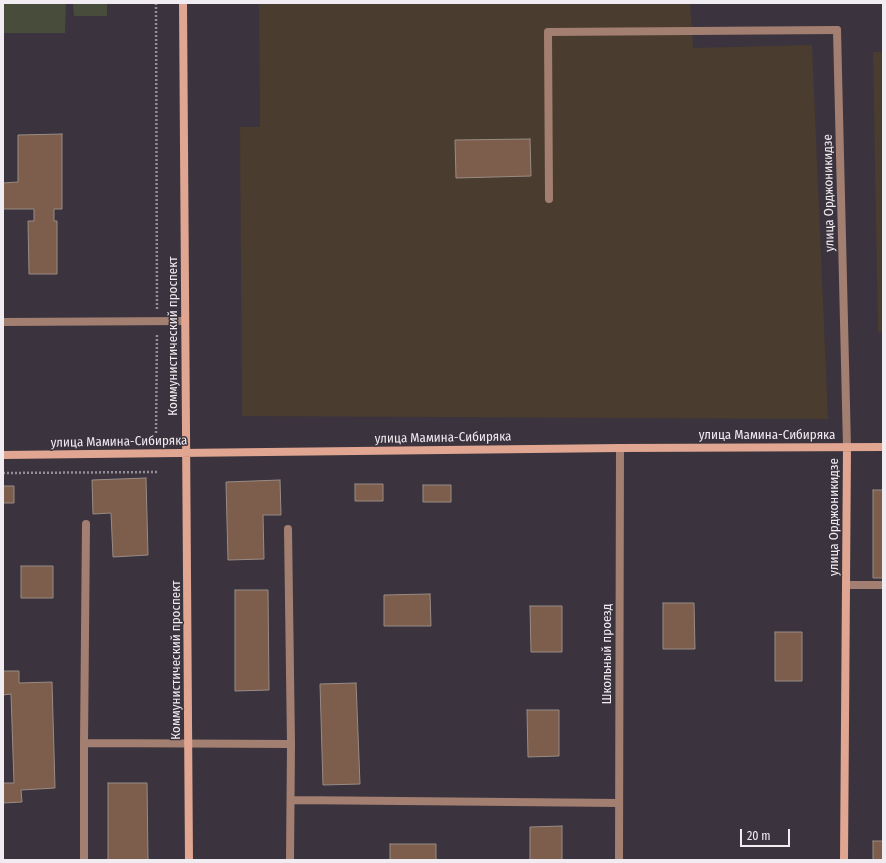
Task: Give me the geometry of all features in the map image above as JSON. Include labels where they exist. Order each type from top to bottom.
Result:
[{"type":"street","name":"Коммунистический проспект","points":[[183,3],[189,860]]},
{"type":"street","name":"улица Орджоникидзе","points":[[549,199],[548,32],[837,30],[847,447],[844,860]]},
{"type":"street","points":[[3,322],[185,321]]},
{"type":"street","name":"улица Мамина-Сибиряка","points":[[3,455],[620,448],[883,447]]},
{"type":"street","name":"Школьный проезд","points":[[619,860],[620,448]]},
{"type":"street","points":[[84,860],[86,524]]},
{"type":"street","points":[[288,529],[291,744],[290,860]]},
{"type":"street","points":[[846,585],[883,585]]},
{"type":"street","points":[[84,743],[291,744]]},
{"type":"street","points":[[291,800],[619,803]]},
{"type":"path","points":[[156,3],[156,433]]},
{"type":"path","points":[[3,473],[159,472]]},
{"type":"shaded area","points":[[259,3],[690,3],[693,48],[812,45],[828,419],[242,416],[240,127],[260,127]]},
{"type":"shaded area","points":[[873,52],[883,52],[883,332],[878,332]]},
{"type":"green space","points":[[3,3],[66,3],[65,33],[3,33]]},
{"type":"green space","points":[[73,3],[107,3],[107,16],[74,16]]},
{"type":"building","points":[[62,134],[62,209],[54,209],[54,221],[57,221],[57,274],[29,274],[28,221],[34,221],[34,209],[3,209],[3,183],[18,182],[18,135]]},
{"type":"building","points":[[530,139],[531,176],[456,178],[455,140]]},
{"type":"building","points":[[146,478],[148,555],[113,557],[111,513],[93,514],[92,480]]},
{"type":"building","points":[[280,480],[281,515],[263,515],[264,559],[228,560],[226,482]]},
{"type":"building","points":[[355,484],[383,484],[383,501],[355,501]]},
{"type":"building","points":[[423,485],[451,485],[451,502],[423,502]]},
{"type":"building","points":[[3,486],[14,486],[14,503],[3,503]]},
{"type":"building","points":[[873,490],[883,490],[883,578],[873,578]]},
{"type":"building","points":[[21,566],[53,566],[53,598],[21,598]]},
{"type":"building","points":[[235,590],[268,590],[269,690],[235,691]]},
{"type":"building","points":[[430,594],[431,626],[384,626],[384,595]]},
{"type":"building","points":[[663,603],[694,603],[695,649],[663,649]]},
{"type":"building","points":[[530,606],[562,606],[562,652],[531,652]]},
{"type":"building","points":[[775,632],[802,632],[802,681],[775,681]]},
{"type":"building","points":[[3,671],[19,671],[19,683],[52,682],[55,788],[21,790],[22,802],[3,803],[3,783],[14,783],[11,694],[3,695]]},
{"type":"building","points":[[356,683],[360,784],[323,785],[320,684]]},
{"type":"building","points":[[527,710],[559,710],[559,756],[528,757]]},
{"type":"building","points":[[108,783],[147,783],[148,860],[108,860]]},
{"type":"building","points":[[562,826],[562,860],[530,860],[530,827]]},
{"type":"building","points":[[873,841],[883,841],[883,860],[873,860]]},
{"type":"building","points":[[390,844],[436,844],[436,860],[390,860]]}]
